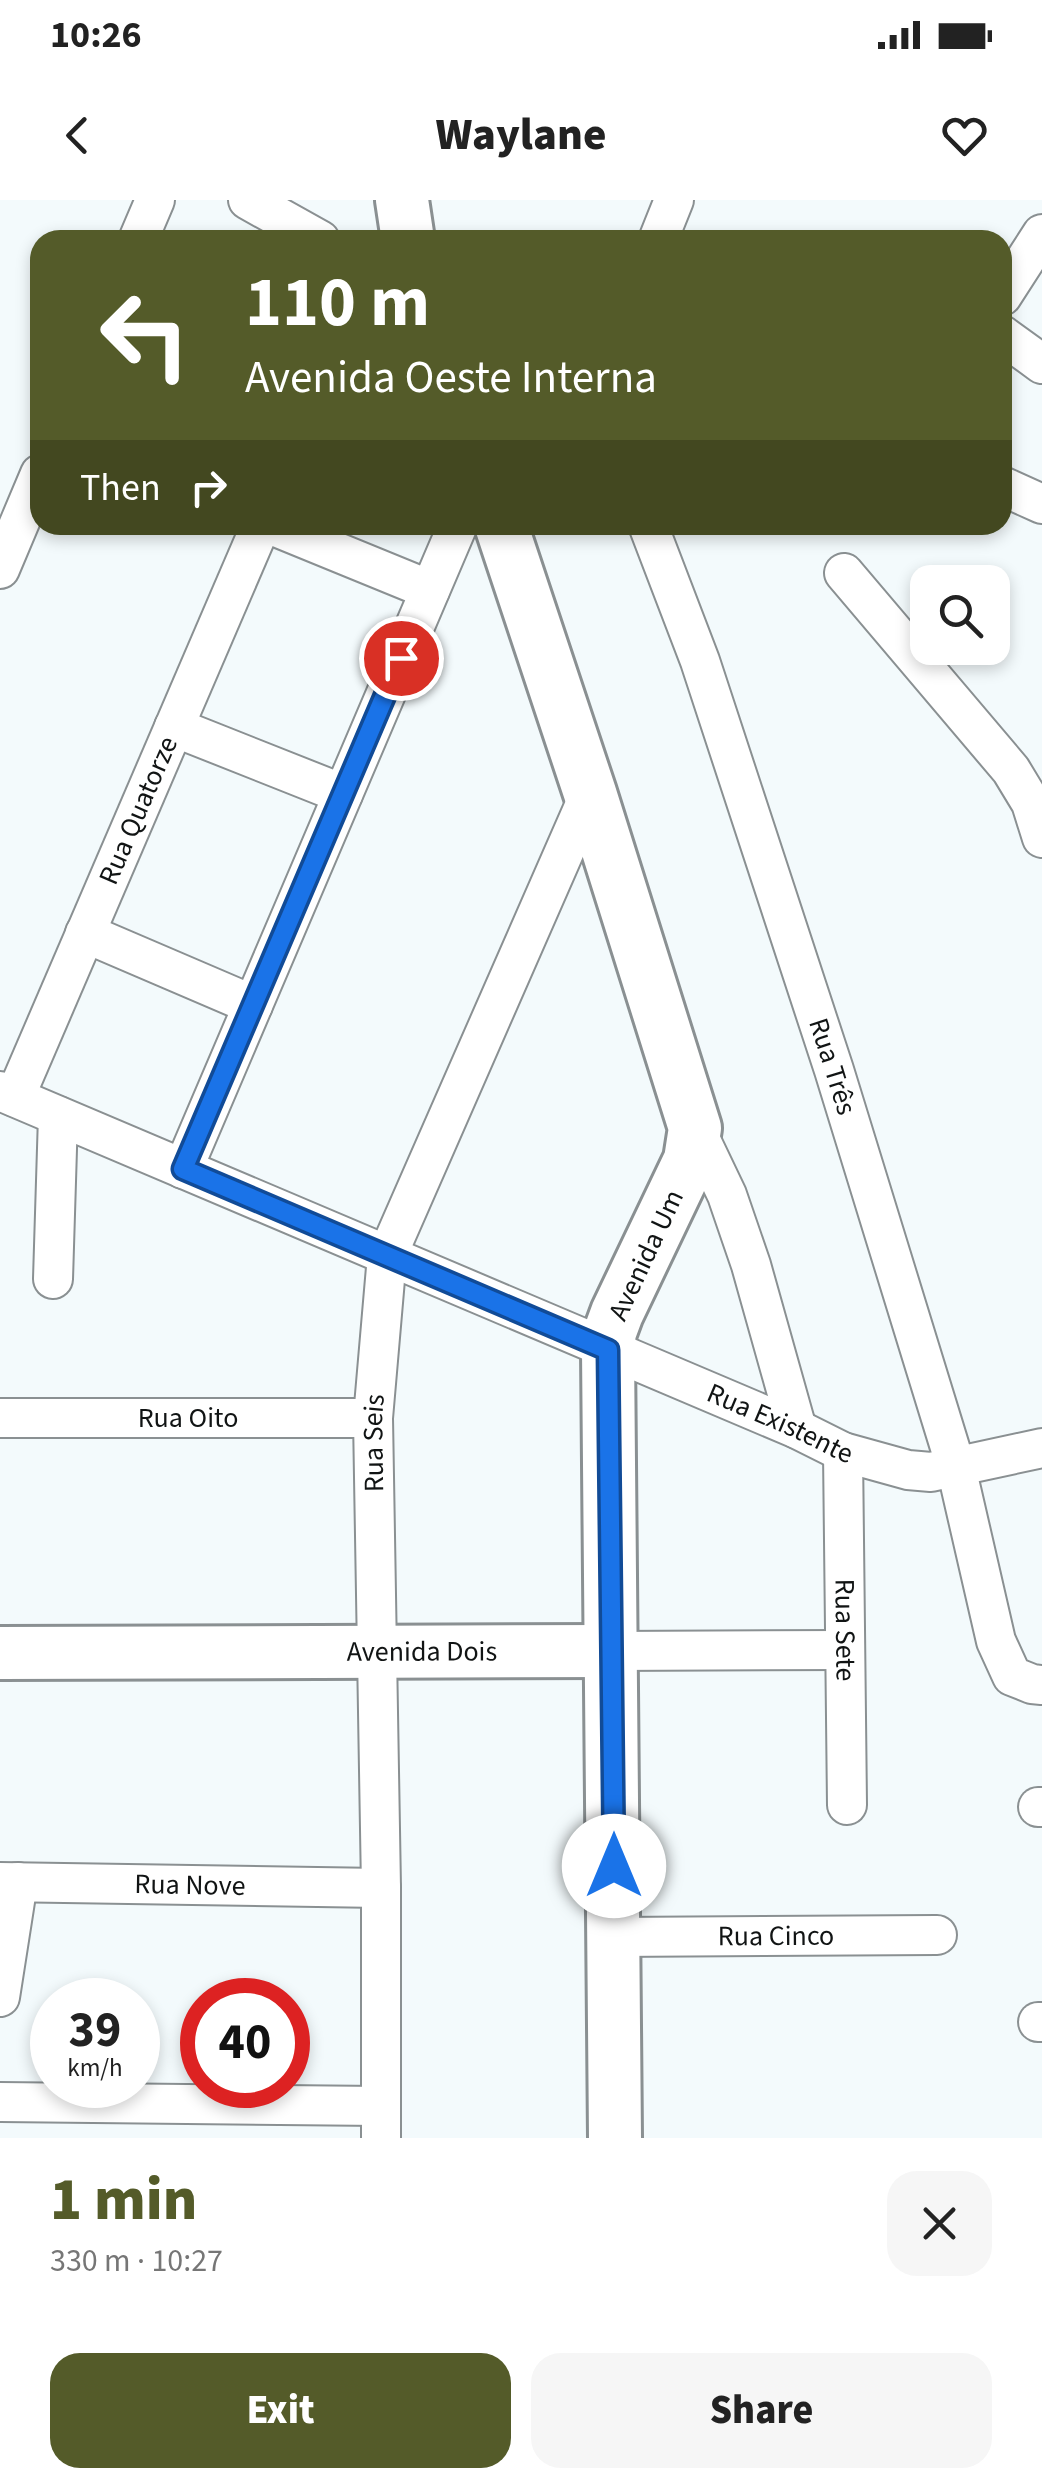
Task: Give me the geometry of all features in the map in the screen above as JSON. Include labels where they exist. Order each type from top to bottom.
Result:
[{"type":"street","points":[[142,230],[154,200]]},
{"type":"street","points":[[248,200],[302,230]]},
{"type":"street","points":[[402,200],[406,230]]},
{"type":"street","points":[[662,230],[674,200]]},
{"type":"street","points":[[1012,280],[1042,234]]},
{"type":"street","points":[[1012,343],[1042,364]]},
{"type":"street","points":[[1012,490],[1042,504]]},
{"type":"street","points":[[0,569],[30,498]]},
{"type":"street","name":"Rua Quatorze","points":[[8,1094],[86,932],[258,535]]},
{"type":"street","points":[[296,535],[430,590]]},
{"type":"street","points":[[183,1169],[454,535]]},
{"type":"street","points":[[504,535],[695,1128],[727,1194],[751,1265],[797,1429]]},
{"type":"street","name":"Rua Três","points":[[652,535],[700,661],[822,1033],[956,1467],[996,1642],[1012,1676],[1042,1684]]},
{"type":"street","points":[[844,573],[1011,770],[1031,803],[1042,838]]},
{"type":"street","points":[[174,727],[343,794]]},
{"type":"street","name":"Rua Seis","points":[[381,2122],[382,1888],[374,1418],[387,1256],[590,794]]},
{"type":"street","points":[[86,932],[253,1005]]},
{"type":"street","name":"Rua Existente","points":[[8,1094],[797,1429],[843,1452],[908,1470],[931,1472],[1042,1448]]},
{"type":"street","points":[[54,1279],[58,1116]]},
{"type":"street","name":"Avenida Um","points":[[615,2138],[608,1350],[617,1312],[690,1160],[695,1128]]},
{"type":"street","name":"Rua Oito","points":[[0,1418],[374,1418]]},
{"type":"street","name":"Rua Sete","points":[[843,1452],[847,1805]]},
{"type":"street","name":"Avenida Dois","points":[[0,1652],[845,1650]]},
{"type":"street","points":[[0,1997],[9,1882]]},
{"type":"street","name":"Rua Nove","points":[[9,1882],[382,1888]]},
{"type":"street","name":"Rua Cinco","points":[[614,1938],[936,1936]]},
{"type":"street","points":[[0,2102],[164,2121],[381,2122]]},
{"type":"route","points":[[401,658],[183,1169],[608,1350],[614,1866]]}]
